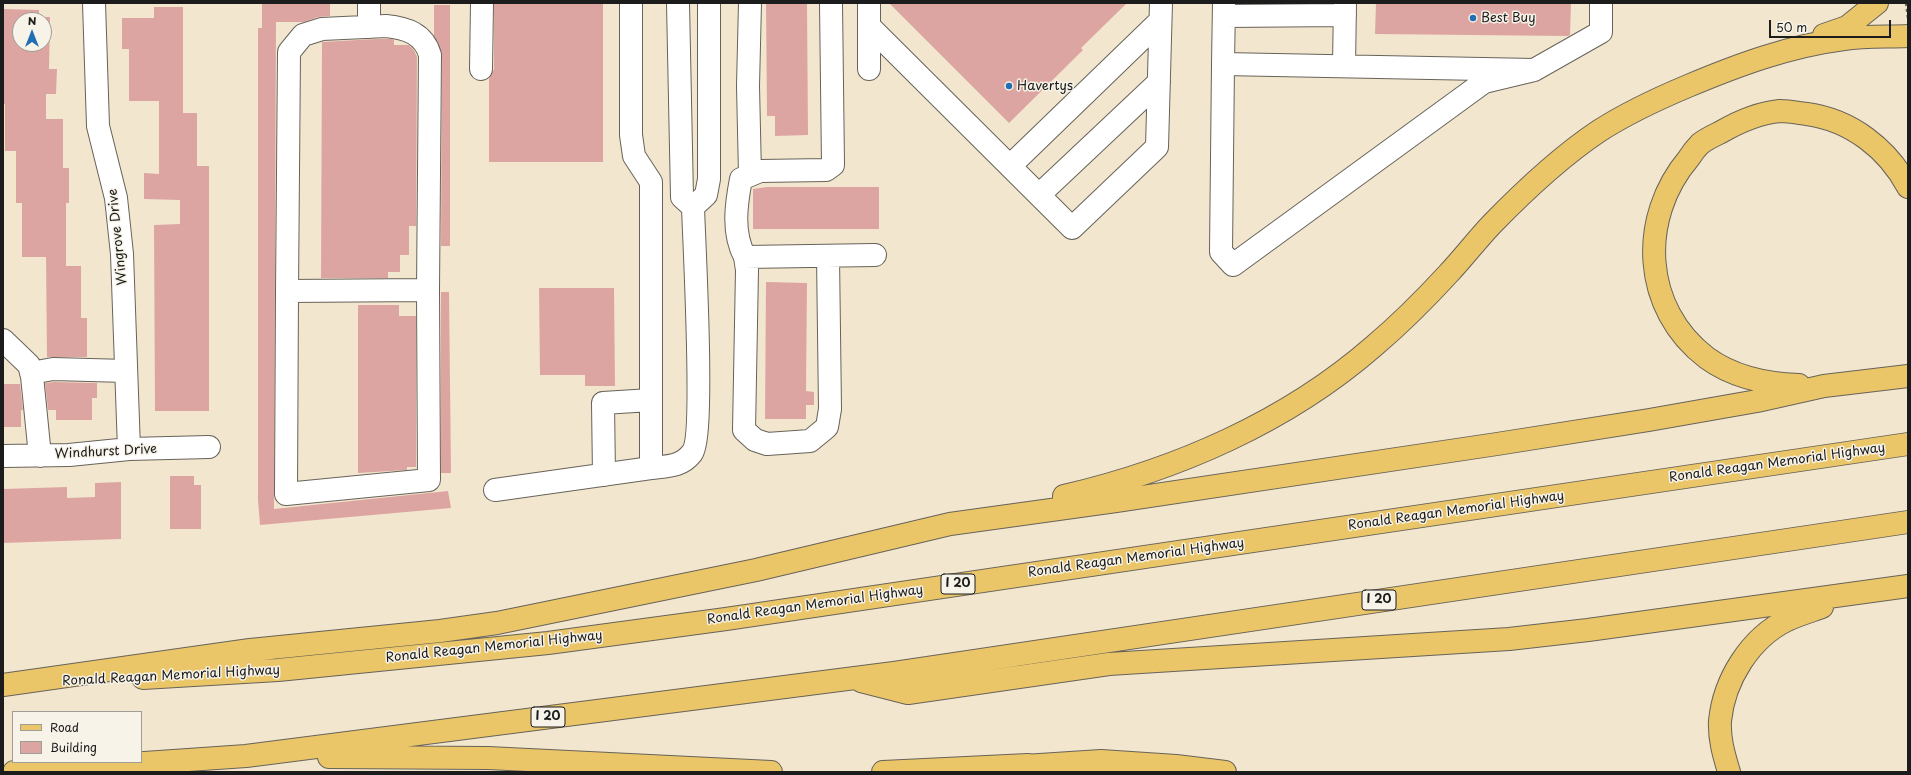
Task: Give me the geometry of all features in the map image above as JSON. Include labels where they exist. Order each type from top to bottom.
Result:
[{"type":"main road","points":[[3,686],[250,650],[440,631],[497,623],[756,570],[1082,492],[1151,471],[1209,449],[1273,416],[1326,383],[1372,348],[1449,273],[1496,220],[1550,168],[1599,131],[1644,105],[1736,65],[1783,51],[1846,27],[1877,3]]},
{"type":"main road","points":[[1783,51],[1843,39],[1908,36]]},
{"type":"main road","points":[[1824,386],[1776,384],[1739,375],[1708,358],[1683,336],[1668,312],[1656,280],[1653,248],[1658,214],[1666,190],[1681,167],[1701,143],[1744,119],[1781,111],[1823,116],[1859,132],[1882,150],[1899,171],[1908,188]]},
{"type":"main road","points":[[950,524],[1116,501],[1562,434],[1750,402],[1824,386],[1908,376]]},
{"type":"main road","name":"Ronald Reagan Memorial Highway","points":[[3,686],[278,670],[548,642],[741,617],[1908,444]]},
{"type":"main road","name":"I 20","points":[[14,772],[246,756],[850,678],[1908,522]]},
{"type":"main road","points":[[850,678],[908,693],[1109,664],[1509,639],[1588,630],[1907,586]]},
{"type":"main road","points":[[1729,772],[1721,746],[1720,721],[1726,694],[1740,664],[1758,640],[1787,620],[1800,615],[1834,603],[1907,586]]},
{"type":"main road","points":[[246,756],[488,758],[771,772]]},
{"type":"main road","points":[[883,772],[1101,761],[1176,766],[1226,772]]},
{"type":"main road","points":[[968,772],[1028,765]]},
{"type":"street","name":"Wingrove Drive","points":[[94,3],[98,126],[116,198],[122,254],[129,449]]},
{"type":"street","points":[[369,3],[369,27]]},
{"type":"street","points":[[481,69],[482,3]]},
{"type":"street","points":[[631,3],[631,135],[634,156],[651,182],[651,468]]},
{"type":"street","points":[[678,3],[682,198],[693,207]]},
{"type":"street","points":[[495,490],[682,463],[693,451],[698,410],[693,207],[706,195],[709,179],[709,3]]},
{"type":"street","points":[[750,3],[748,86],[750,175]]},
{"type":"street","points":[[828,256],[830,409],[827,427],[810,442],[767,444],[755,440],[744,430],[747,270],[740,248],[735,209],[741,179],[760,171],[826,170],[833,164],[831,3]]},
{"type":"street","points":[[869,3],[869,69]]},
{"type":"street","points":[[1344,66],[1345,9],[1224,9],[1221,252],[1233,265],[1484,82],[1534,70],[1601,32],[1601,3]]},
{"type":"street","points":[[869,26],[1072,228],[1157,147],[1160,12]]},
{"type":"street","points":[[1010,166],[1160,12]]},
{"type":"street","points":[[386,26],[411,31],[423,39],[430,55],[428,290],[429,480],[286,494],[289,52],[303,35],[322,29],[386,26]]},
{"type":"street","points":[[1223,64],[1534,70]]},
{"type":"street","points":[[1039,194],[1159,82]]},
{"type":"street","points":[[744,258],[875,255]]},
{"type":"street","points":[[287,291],[428,290]]},
{"type":"street","points":[[3,340],[28,365],[31,373],[40,456]]},
{"type":"street","points":[[31,373],[53,369],[126,371]]},
{"type":"street","points":[[604,475],[603,403],[651,400]]},
{"type":"street","name":"Windhurst Drive","points":[[3,456],[68,455],[129,449],[209,447]]},
{"type":"path","points":[[1906,3],[1908,22]]},
{"type":"building","points":[[262,3],[330,3],[330,16],[318,17],[304,22],[276,22],[274,509],[448,491],[451,508],[260,525],[258,500],[258,28],[262,28]]},
{"type":"building","points":[[494,3],[603,3],[603,162],[489,162],[489,78],[494,69]]},
{"type":"building","points":[[766,3],[807,3],[808,135],[775,136],[775,116],[767,116]]},
{"type":"building","name":"Havertys","points":[[889,3],[1127,3],[1081,48],[1083,50],[1009,123]]},
{"type":"building","name":"Best Buy","points":[[1376,3],[1571,3],[1570,35],[1375,34]]},
{"type":"building","points":[[434,5],[450,5],[450,246],[441,246],[442,55],[434,36]]},
{"type":"building","points":[[154,7],[183,7],[183,113],[197,113],[197,166],[209,166],[209,411],[155,411],[154,225],[180,224],[180,200],[144,199],[144,173],[159,174],[159,101],[129,101],[129,49],[122,49],[122,18],[154,18]]},
{"type":"building","points":[[3,9],[39,10],[39,12],[12,12],[12,52],[49,52],[49,69],[57,69],[56,94],[46,94],[46,119],[63,119],[63,168],[69,168],[69,203],[66,203],[66,266],[81,266],[81,318],[87,318],[87,357],[47,357],[46,257],[22,257],[22,203],[16,203],[16,151],[5,151],[5,104],[3,104]]},
{"type":"building","points":[[392,39],[394,40],[394,45],[409,45],[414,50],[417,57],[416,226],[409,226],[409,255],[400,255],[400,272],[388,272],[388,278],[321,278],[322,42]]},
{"type":"building","points":[[767,187],[879,187],[879,229],[753,229],[753,189]]},
{"type":"building","points":[[766,282],[807,283],[806,391],[814,392],[814,405],[806,405],[806,419],[765,419]]},
{"type":"building","points":[[539,288],[614,288],[615,386],[585,386],[585,375],[540,375]]},
{"type":"building","points":[[441,292],[449,292],[451,473],[441,473]]},
{"type":"building","points":[[358,305],[399,305],[399,316],[416,316],[416,467],[407,467],[407,470],[358,473]]},
{"type":"building","points":[[45,383],[97,383],[97,398],[92,398],[92,420],[56,420],[56,410],[48,410]]},
{"type":"building","points":[[3,384],[20,384],[23,410],[21,410],[21,427],[3,427]]},
{"type":"building","points":[[170,476],[194,476],[194,485],[201,485],[201,529],[170,529]]},
{"type":"building","points":[[121,482],[121,539],[3,543],[3,489],[67,487],[67,498],[95,497],[95,483]]},
{"type":"place","name":"Best Buy","points":[[1473,18]]},
{"type":"place","name":"Havertys","points":[[1009,86]]}]
